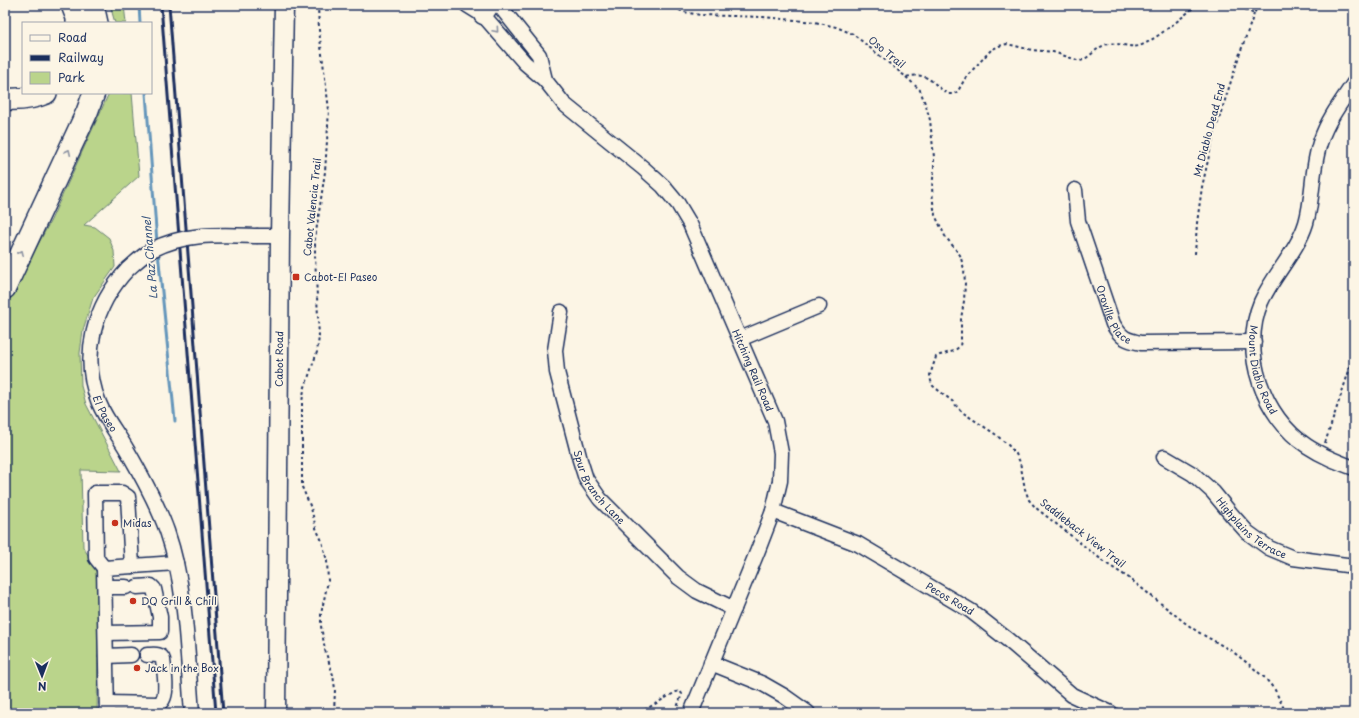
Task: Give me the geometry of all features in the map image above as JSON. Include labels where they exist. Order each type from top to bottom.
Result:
[{"type":"highway","points":[[72,5],[77,22]]},
{"type":"highway","points":[[93,5],[97,22]]},
{"type":"highway","points":[[5,99],[20,100],[35,98],[44,94]]},
{"type":"highway","points":[[5,288],[87,112],[94,94]]},
{"type":"main road","name":"Cabot Road","points":[[276,713],[280,236],[284,5]]},
{"type":"street","name":"Hitching Rail Road","points":[[467,5],[486,10],[525,63],[545,80],[564,104],[643,168],[663,186],[678,204],[690,224],[775,422],[781,453],[780,480],[772,511],[758,550],[691,713]]},
{"type":"street","name":"Hitching Rail Road","points":[[499,5],[539,55],[545,80]]},
{"type":"street","name":"Mount Diablo Road","points":[[1354,83],[1332,115],[1320,140],[1306,224],[1299,241],[1269,286],[1261,303],[1255,323],[1254,342],[1255,365],[1262,389],[1276,414],[1289,431],[1307,446],[1354,468]]},
{"type":"street","name":"Oroville Place","points":[[1075,190],[1078,221],[1114,324],[1120,335],[1130,341],[1141,343],[1254,342]]},
{"type":"street","name":"El Paseo","points":[[192,713],[183,598],[176,563],[167,531],[154,501],[126,449],[105,415],[95,391],[91,366],[92,340],[95,325],[104,302],[116,282],[128,269],[152,250],[192,236],[280,236]]},
{"type":"street","points":[[740,339],[819,306]]},
{"type":"street","name":"Spur Branch Lane","points":[[561,312],[555,350],[558,372],[586,479],[600,499],[678,577],[697,591],[734,609]]},
{"type":"street","name":"Highplains Terrace","points":[[1164,457],[1198,479],[1213,492],[1247,532],[1268,548],[1293,558],[1354,566]]},
{"type":"street","points":[[132,566],[128,497],[122,493],[95,493],[96,558],[104,568],[107,708],[158,708],[164,699],[165,692],[163,660],[158,655],[146,655]]},
{"type":"street","name":"Pecos Road","points":[[772,511],[858,544],[970,611],[1008,640],[1072,695],[1110,713]]},
{"type":"street","points":[[104,568],[176,563]]},
{"type":"street","points":[[105,587],[150,586],[154,589],[160,617],[160,632],[106,633]]},
{"type":"street","points":[[106,656],[131,655]]},
{"type":"street","points":[[711,663],[763,684],[784,696],[808,713]]},
{"type":"path","name":"Cabot Valencia Trail","points":[[318,5],[319,30],[329,110],[325,172],[315,256],[319,337],[317,352],[304,390],[302,402],[302,487],[311,508],[327,561],[328,581],[321,614],[321,626],[325,650],[333,675],[335,689],[334,713]]},
{"type":"path","name":"Oso Trail","points":[[668,5],[684,12],[700,15],[763,17],[815,22],[836,26],[853,34],[906,77],[913,75],[923,76],[933,81],[948,94],[954,94],[958,91],[966,77],[991,50],[999,46],[1007,44],[1032,50],[1053,52],[1080,62],[1102,46],[1109,43],[1128,47],[1147,43],[1188,13],[1196,5]]},
{"type":"path","points":[[1241,5],[1243,8],[1254,14],[1258,5]]},
{"type":"path","name":"Mt Diablo Dead End","points":[[1195,254],[1202,187],[1213,138],[1254,14]]},
{"type":"path","name":"Saddleback View Trail","points":[[906,77],[920,90],[930,120],[934,156],[932,187],[935,215],[945,236],[960,255],[964,269],[964,295],[960,346],[954,351],[940,354],[936,357],[930,375],[933,386],[952,401],[962,412],[995,434],[1016,454],[1020,462],[1025,489],[1029,500],[1036,508],[1106,564],[1129,578],[1184,622],[1198,632],[1232,651],[1251,666],[1265,678],[1275,690],[1286,713]]},
{"type":"path","points":[[1322,454],[1354,356]]},
{"type":"path","points":[[638,713],[680,691],[682,694],[675,713]]},
{"type":"green space","points":[[110,5],[124,5],[126,22],[115,22]]},
{"type":"green space","points":[[109,94],[132,94],[139,176],[84,225],[95,227],[109,238],[114,251],[115,267],[93,298],[83,330],[80,353],[81,386],[86,404],[121,471],[81,470],[83,547],[99,573],[97,713],[5,713],[5,312],[11,295],[51,220]]},
{"type":"waterway","name":"La Paz Channel","points":[[139,5],[140,22]]},
{"type":"waterway","name":"La Paz Channel","points":[[146,94],[157,243]]},
{"type":"waterway","name":"La Paz Channel","points":[[158,252],[175,421]]},
{"type":"railway","points":[[161,5],[216,713]]},
{"type":"railway","points":[[169,5],[223,713]]},
{"type":"place","name":"Cabot-El Paseo","points":[[296,277]]},
{"type":"place","name":"Midas","points":[[115,523]]},
{"type":"place","name":"DQ Grill & Chill","points":[[133,601]]},
{"type":"place","name":"Jack in the Box","points":[[137,668]]}]
